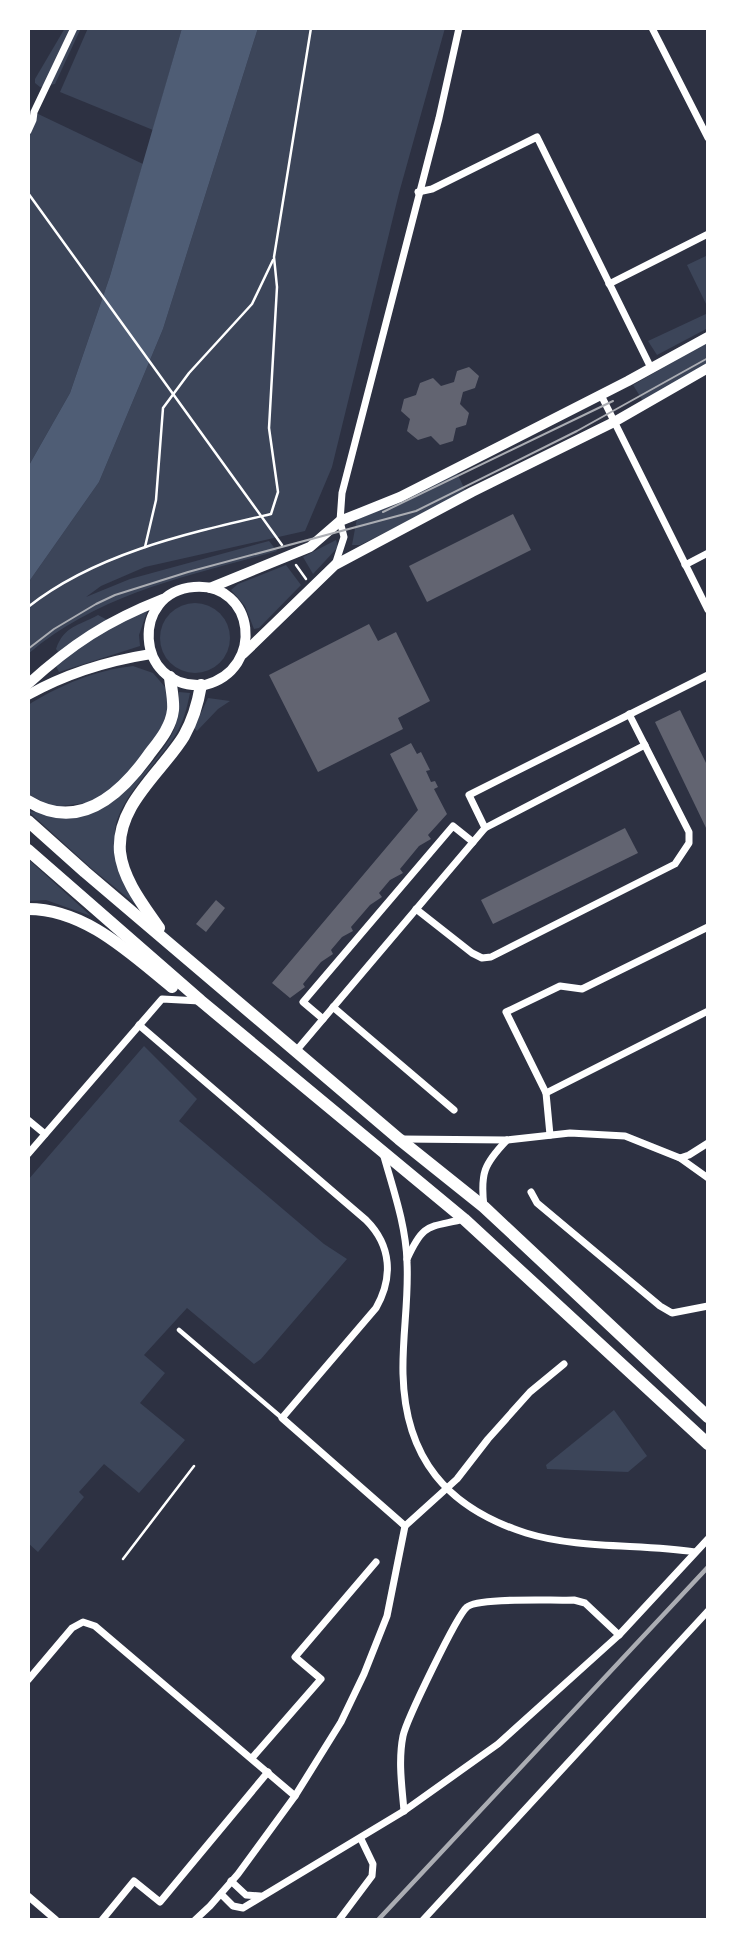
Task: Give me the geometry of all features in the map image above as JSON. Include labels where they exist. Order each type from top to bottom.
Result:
[{"type":"main road","points":[[28,801],[50,811],[72,811],[91,808],[107,801],[125,787],[168,728],[173,709],[170,677]]},
{"type":"main road","points":[[169,943],[134,890],[122,861],[120,842],[131,807],[184,736],[203,685]]},
{"type":"main road","points":[[28,821],[296,1051],[484,1207],[708,1417]]},
{"type":"main road","points":[[28,850],[201,1001],[464,1219],[708,1444]]},
{"type":"main road","points":[[28,909],[46,909],[74,917],[121,946],[178,992],[201,1001]]},
{"type":"street","points":[[28,131],[33,112],[74,28]]},
{"type":"street","points":[[335,565],[345,537],[340,521],[342,493],[439,118],[459,28]]},
{"type":"street","points":[[652,28],[708,138]]},
{"type":"street","points":[[28,103],[33,112]]},
{"type":"street","points":[[418,191],[432,189],[537,137],[651,368]]},
{"type":"street","points":[[610,284],[708,234]]},
{"type":"street","points":[[28,684],[61,654],[127,613],[187,588],[210,588],[310,547],[340,521],[400,497],[601,395],[708,337]]},
{"type":"street","points":[[166,598],[155,611],[148,637],[159,667],[170,677],[185,684],[203,685],[219,681],[230,673],[243,654],[335,565],[496,480],[614,422],[708,368]]},
{"type":"street","points":[[601,395],[708,610]]},
{"type":"street","points":[[685,565],[708,552]]},
{"type":"street","points":[[210,588],[228,597],[242,614],[247,632],[243,654]]},
{"type":"street","points":[[28,695],[56,680],[99,664],[152,654]]},
{"type":"street","points":[[485,828],[469,795],[708,675]]},
{"type":"street","points":[[416,909],[472,953],[482,958],[491,957],[675,864],[689,843],[689,832],[629,715]]},
{"type":"street","points":[[296,1051],[485,828],[645,745]]},
{"type":"street","points":[[323,1019],[303,1002],[453,826],[473,842]]},
{"type":"street","points":[[550,1135],[546,1093],[506,1013],[561,986],[582,989],[708,927]]},
{"type":"street","points":[[28,1154],[162,999],[201,1001]]},
{"type":"street","points":[[332,1007],[454,1110]]},
{"type":"street","points":[[546,1093],[708,1011]]},
{"type":"street","points":[[139,1025],[366,1220],[377,1234],[386,1252],[389,1273],[376,1308],[282,1418],[405,1526]]},
{"type":"street","points":[[28,1120],[45,1134]]},
{"type":"street","points":[[400,1139],[507,1140],[570,1133],[625,1136],[680,1158],[708,1178]]},
{"type":"street","points":[[484,1207],[481,1187],[485,1166],[507,1140]]},
{"type":"street","points":[[680,1158],[708,1143]]},
{"type":"street","points":[[383,1152],[401,1217],[407,1260],[403,1376],[406,1402],[419,1451],[430,1470],[446,1489],[478,1511],[527,1533],[564,1540],[695,1552]]},
{"type":"street","points":[[531,1192],[537,1203],[660,1307],[672,1313],[708,1306]]},
{"type":"street","points":[[407,1260],[419,1234],[428,1228],[464,1219]]},
{"type":"street","points":[[195,1920],[232,1881],[295,1796],[341,1722],[365,1674],[387,1616],[405,1526],[457,1479],[530,1392],[564,1364]]},
{"type":"street","points":[[221,1894],[238,1908],[243,1908],[404,1811],[498,1744],[619,1635],[708,1539]]},
{"type":"street","points":[[252,1758],[321,1679],[295,1657],[376,1562]]},
{"type":"street","points":[[404,1811],[401,1767],[405,1729],[451,1633],[467,1607],[491,1601],[585,1603],[619,1635]]},
{"type":"street","points":[[423,1920],[708,1611]]},
{"type":"street","points":[[28,1680],[72,1628],[83,1622],[94,1626],[295,1796]]},
{"type":"street","points":[[102,1920],[134,1881],[160,1902],[268,1772]]},
{"type":"street","points":[[339,1920],[372,1876],[373,1864],[360,1839]]},
{"type":"street","points":[[232,1881],[246,1895],[264,1895]]},
{"type":"street","points":[[28,1908],[31,1899],[55,1920]]},
{"type":"lane","points":[[179,1330],[282,1418]]},
{"type":"path","points":[[28,607],[44,594],[87,571],[145,547],[271,514],[278,492],[270,428],[277,287],[274,257],[311,28]]},
{"type":"path","points":[[28,193],[255,505]]},
{"type":"path","points":[[145,547],[156,500],[163,408],[189,373],[252,304],[274,257]]},
{"type":"path","points":[[123,1559],[194,1466]]},
{"type":"shaded area","points":[[65,28],[81,28],[55,84],[40,87],[35,83],[35,79]]},
{"type":"shaded area","points":[[88,28],[182,28],[153,130],[60,92]]},
{"type":"shaded area","points":[[182,28],[258,28],[163,329],[99,482],[28,583],[28,467],[70,393],[110,276]]},
{"type":"shaded area","points":[[258,28],[445,28],[399,193],[332,467],[305,531],[145,567],[101,586],[86,597],[130,579],[269,541],[277,551],[178,578],[115,601],[56,633],[28,654],[28,583],[99,482],[163,329]]},
{"type":"shaded area","points":[[34,112],[143,164],[110,276],[70,393],[28,467],[28,131]]},
{"type":"shaded area","points":[[708,255],[708,308],[687,265]]},
{"type":"shaded area","points":[[708,313],[708,328],[657,355],[648,341]]},
{"type":"shaded area","points":[[708,342],[708,363],[643,401],[633,385]]},
{"type":"shaded area","points":[[457,473],[466,492],[360,545],[352,545],[357,518],[391,506]]},
{"type":"shaded area","points":[[336,540],[338,547],[313,574],[303,557]]},
{"type":"shaded area","points":[[286,565],[301,585],[259,628],[254,629],[245,606],[231,590],[238,584]]},
{"type":"shaded area","points":[[202,603],[215,609],[224,618],[228,624],[228,652],[220,663],[209,671],[188,673],[170,663],[162,652],[160,631],[170,613],[181,605]]},
{"type":"shaded area","points":[[148,609],[139,635],[140,646],[59,672],[55,664],[63,658],[56,649],[59,641],[72,628],[98,615],[115,624]]},
{"type":"shaded area","points":[[133,666],[153,673],[165,687],[168,708],[162,727],[146,752],[112,792],[86,803],[52,807],[28,794],[28,705],[79,679]]},
{"type":"shaded area","points":[[179,692],[190,693],[179,729],[129,796],[116,823],[118,853],[139,907],[28,811],[71,815],[106,806],[139,777],[167,743],[177,719]]},
{"type":"shaded area","points":[[208,698],[230,701],[218,709],[197,731],[194,728]]},
{"type":"shaded area","points":[[28,859],[91,916],[46,900],[28,901]]},
{"type":"shaded area","points":[[144,1046],[197,1099],[179,1121],[324,1244],[347,1259],[254,1364],[187,1308],[144,1355],[165,1373],[140,1403],[185,1440],[139,1493],[104,1464],[79,1492],[84,1497],[38,1552],[28,1543],[28,1180]]},
{"type":"shaded area","points":[[614,1410],[647,1456],[628,1472],[547,1469],[546,1465]]},
{"type":"building","points":[[469,367],[479,376],[475,388],[463,392],[460,404],[469,413],[466,425],[456,428],[453,441],[440,445],[431,436],[418,440],[407,431],[410,419],[401,411],[404,399],[416,395],[420,383],[433,378],[441,386],[454,382],[457,371]]},
{"type":"building","points":[[513,514],[531,550],[427,602],[409,566]]},
{"type":"building","points":[[369,624],[378,641],[396,632],[430,701],[398,718],[403,729],[318,772],[269,675]]},
{"type":"building","points":[[680,710],[708,767],[708,832],[655,722]]},
{"type":"building","points":[[411,743],[417,754],[421,752],[430,770],[426,771],[431,782],[435,781],[438,787],[434,789],[447,814],[428,835],[431,839],[419,846],[400,869],[403,873],[390,880],[379,893],[382,897],[370,905],[351,927],[353,931],[342,937],[331,950],[333,954],[321,962],[303,984],[305,987],[290,998],[272,983],[418,810],[390,754]]},
{"type":"building","points":[[625,828],[638,853],[493,924],[481,900]]},
{"type":"building","points":[[216,900],[225,908],[206,932],[196,924]]},
{"type":"tram line","points":[[28,649],[54,629],[115,595],[188,572],[416,511],[577,431],[708,358]]},
{"type":"tram line","points":[[383,512],[613,401]]},
{"type":"railway","points":[[378,1920],[708,1567]]}]
